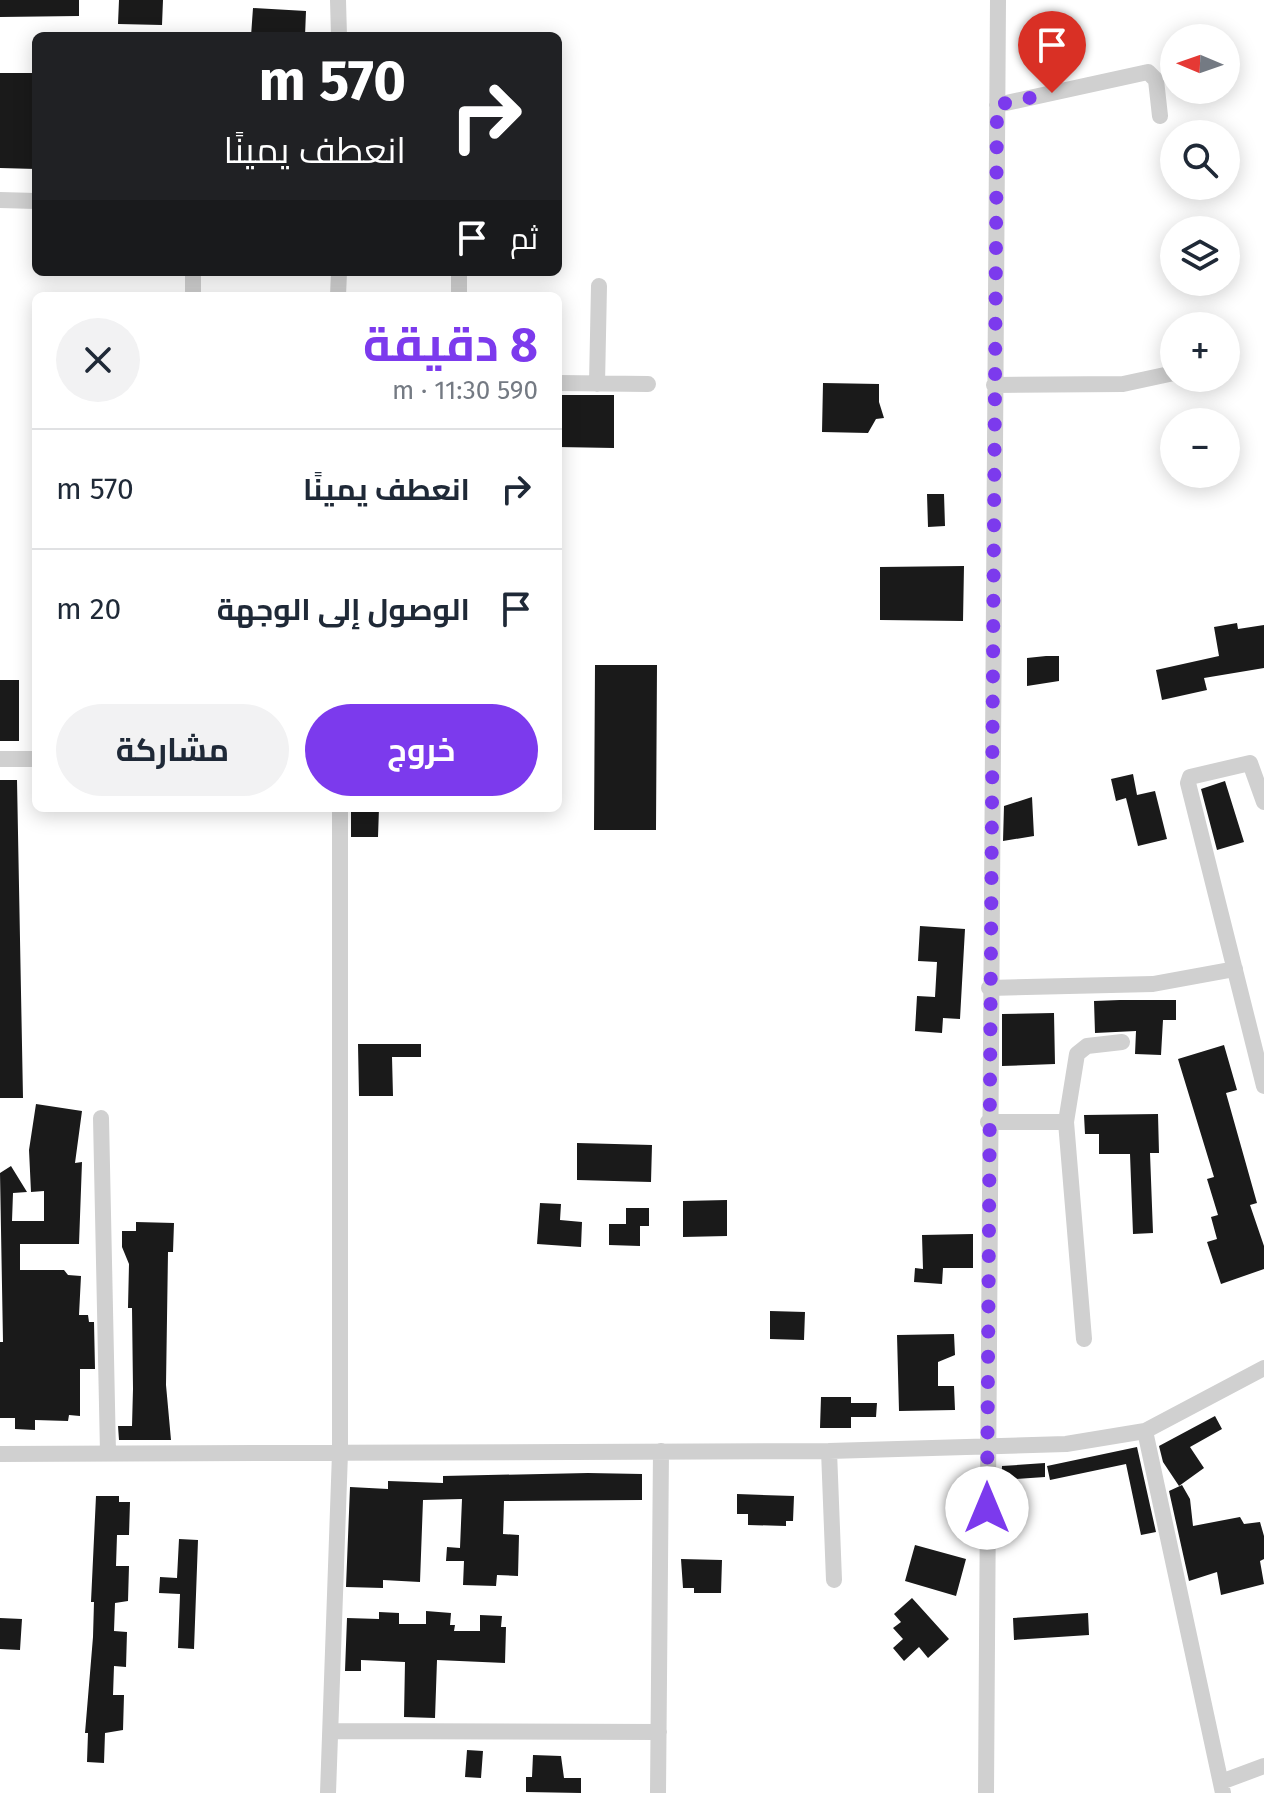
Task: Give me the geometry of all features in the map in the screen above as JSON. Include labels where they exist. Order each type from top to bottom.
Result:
[{"type":"street","points":[[338,0],[339,32]]},
{"type":"street","points":[[986,1793],[988,1122],[998,0]]},
{"type":"street","points":[[997,105],[1148,72],[1156,80],[1160,116]]},
{"type":"street","points":[[0,200],[32,201]]},
{"type":"street","points":[[459,276],[459,292]]},
{"type":"street","points":[[597,384],[599,286]]},
{"type":"street","points":[[994,385],[1108,385],[1160,376]]},
{"type":"street","points":[[562,383],[648,384]]},
{"type":"street","points":[[0,759],[32,759]]},
{"type":"street","points":[[1264,802],[1250,763],[1195,772],[1188,783],[1264,1086]]},
{"type":"street","points":[[328,1793],[340,1453],[340,812]]},
{"type":"street","points":[[989,988],[1153,984],[1235,969]]},
{"type":"street","points":[[1084,1339],[1066,1122],[1077,1054],[1087,1046],[1122,1042]]},
{"type":"street","points":[[101,1118],[108,1453]]},
{"type":"street","points":[[988,1122],[1066,1122]]},
{"type":"street","points":[[0,1454],[829,1451],[1066,1444],[1145,1431],[1264,1368]]},
{"type":"street","points":[[1145,1431],[1222,1788],[1264,1766]]},
{"type":"street","points":[[658,1793],[661,1451]]},
{"type":"street","points":[[829,1451],[834,1580]]},
{"type":"street","points":[[331,1731],[659,1732]]},
{"type":"building","points":[[0,0],[79,0],[79,16],[0,17]]},
{"type":"building","points":[[119,0],[163,0],[162,25],[118,24]]},
{"type":"building","points":[[253,8],[306,11],[305,32],[251,32]]},
{"type":"building","points":[[0,73],[32,73],[32,169],[0,168]]},
{"type":"building","points":[[823,383],[879,384],[879,402],[884,418],[876,419],[868,433],[822,432]]},
{"type":"building","points":[[562,395],[614,395],[614,448],[562,447]]},
{"type":"building","points":[[927,494],[944,494],[945,526],[928,527]]},
{"type":"building","points":[[964,566],[963,621],[880,620],[880,567]]},
{"type":"building","points":[[1237,623],[1238,629],[1264,625],[1264,668],[1204,678],[1207,690],[1162,700],[1156,670],[1219,656],[1214,627]]},
{"type":"building","points":[[1059,656],[1059,681],[1027,686],[1027,658]]},
{"type":"building","points":[[595,665],[657,665],[656,830],[594,830]]},
{"type":"building","points":[[0,680],[19,680],[19,741],[0,741]]},
{"type":"building","points":[[1133,774],[1137,795],[1155,791],[1167,839],[1138,846],[1126,798],[1116,801],[1111,779]]},
{"type":"building","points":[[0,780],[17,780],[23,1098],[0,1098]]},
{"type":"building","points":[[1225,781],[1244,842],[1217,850],[1201,789]]},
{"type":"building","points":[[1032,797],[1034,836],[1003,841],[1004,806]]},
{"type":"building","points":[[351,812],[379,812],[378,837],[351,837]]},
{"type":"building","points":[[920,926],[965,929],[960,1019],[943,1018],[942,1033],[915,1031],[917,996],[935,997],[937,962],[918,961]]},
{"type":"building","points":[[1176,1000],[1176,1020],[1163,1020],[1161,1055],[1135,1054],[1136,1031],[1095,1033],[1094,1001]]},
{"type":"building","points":[[1054,1013],[1055,1064],[1002,1066],[1002,1014]]},
{"type":"building","points":[[358,1044],[421,1044],[421,1057],[392,1057],[393,1096],[359,1096]]},
{"type":"building","points":[[1224,1045],[1237,1090],[1226,1093],[1257,1203],[1250,1205],[1264,1246],[1264,1269],[1221,1284],[1207,1242],[1217,1239],[1211,1217],[1218,1215],[1207,1179],[1214,1177],[1178,1059]]},
{"type":"building","points":[[36,1104],[82,1111],[75,1163],[82,1162],[79,1244],[20,1244],[20,1270],[64,1270],[68,1275],[81,1276],[79,1315],[88,1315],[89,1322],[94,1322],[95,1369],[80,1369],[80,1416],[69,1415],[68,1421],[35,1420],[35,1430],[15,1429],[15,1418],[0,1418],[0,1342],[3,1342],[0,1173],[11,1166],[27,1192],[13,1193],[12,1221],[44,1221],[44,1191],[31,1192],[29,1150]]},
{"type":"building","points":[[1158,1114],[1159,1153],[1150,1153],[1153,1233],[1133,1234],[1130,1154],[1099,1154],[1099,1134],[1085,1134],[1084,1115]]},
{"type":"building","points":[[577,1143],[652,1145],[651,1182],[577,1180]]},
{"type":"building","points":[[727,1200],[727,1236],[683,1237],[683,1201]]},
{"type":"building","points":[[540,1203],[561,1204],[560,1220],[582,1222],[581,1247],[537,1244]]},
{"type":"building","points":[[626,1208],[649,1208],[649,1226],[640,1226],[640,1246],[609,1245],[609,1224],[626,1224]]},
{"type":"building","points":[[136,1222],[174,1223],[173,1252],[168,1252],[166,1385],[171,1440],[119,1440],[118,1426],[132,1426],[133,1389],[132,1308],[128,1308],[129,1264],[122,1247],[122,1231],[136,1231]]},
{"type":"building","points":[[973,1234],[973,1268],[943,1268],[942,1284],[914,1282],[915,1268],[923,1269],[922,1235]]},
{"type":"building","points":[[770,1311],[805,1312],[804,1340],[770,1339]]},
{"type":"building","points":[[954,1334],[955,1355],[938,1362],[938,1386],[954,1386],[955,1410],[899,1411],[897,1335]]},
{"type":"building","points":[[821,1397],[851,1397],[851,1403],[877,1403],[876,1417],[851,1417],[851,1428],[820,1428]]},
{"type":"building","points":[[1215,1416],[1222,1429],[1190,1447],[1204,1468],[1179,1486],[1163,1462],[1159,1446]]},
{"type":"building","points":[[1137,1447],[1156,1532],[1141,1535],[1126,1464],[1050,1480],[1047,1466]]},
{"type":"building","points":[[1045,1463],[1045,1477],[1015,1479],[1012,1535],[999,1534],[1002,1466]]},
{"type":"building","points":[[642,1474],[642,1500],[504,1501],[503,1534],[519,1535],[518,1576],[497,1575],[496,1586],[463,1585],[464,1561],[446,1561],[447,1547],[460,1548],[462,1499],[423,1500],[420,1582],[383,1580],[383,1588],[346,1587],[350,1487],[388,1489],[388,1481],[443,1483],[443,1476]]},
{"type":"building","points":[[1182,1485],[1190,1499],[1193,1526],[1240,1517],[1244,1524],[1260,1522],[1264,1536],[1264,1559],[1260,1561],[1264,1584],[1221,1595],[1217,1572],[1189,1581],[1169,1491]]},
{"type":"building","points":[[737,1494],[794,1496],[793,1521],[786,1521],[786,1526],[748,1525],[748,1514],[737,1514]]},
{"type":"building","points":[[96,1496],[119,1496],[119,1502],[130,1502],[129,1535],[117,1535],[116,1566],[129,1566],[128,1601],[115,1603],[114,1631],[127,1632],[126,1667],[114,1666],[113,1695],[124,1695],[123,1730],[105,1733],[104,1763],[87,1762],[88,1733],[85,1733],[93,1637],[94,1602],[91,1602]]},
{"type":"building","points":[[179,1539],[198,1540],[194,1649],[178,1648],[180,1594],[159,1593],[160,1577],[177,1578]]},
{"type":"building","points":[[915,1545],[966,1559],[956,1596],[905,1581]]},
{"type":"building","points":[[681,1559],[722,1560],[721,1593],[694,1593],[694,1588],[683,1588]]},
{"type":"building","points":[[912,1598],[949,1639],[928,1658],[919,1647],[904,1661],[893,1648],[903,1639],[893,1628],[901,1622],[894,1614]]},
{"type":"building","points":[[426,1611],[451,1613],[450,1625],[455,1625],[454,1631],[480,1631],[480,1615],[502,1616],[501,1627],[506,1627],[505,1663],[437,1660],[435,1718],[404,1717],[405,1662],[361,1660],[361,1671],[345,1671],[347,1618],[379,1619],[379,1612],[399,1613],[399,1624],[426,1624]]},
{"type":"building","points":[[1088,1613],[1089,1635],[1014,1640],[1013,1618]]},
{"type":"building","points":[[0,1618],[22,1619],[20,1650],[0,1649]]},
{"type":"building","points":[[467,1750],[483,1751],[481,1778],[465,1777]]},
{"type":"building","points":[[533,1755],[561,1756],[564,1778],[581,1778],[581,1793],[526,1792],[526,1777],[532,1777]]},
{"type":"route","points":[[987,1508],[997,105],[1052,93]]}]
